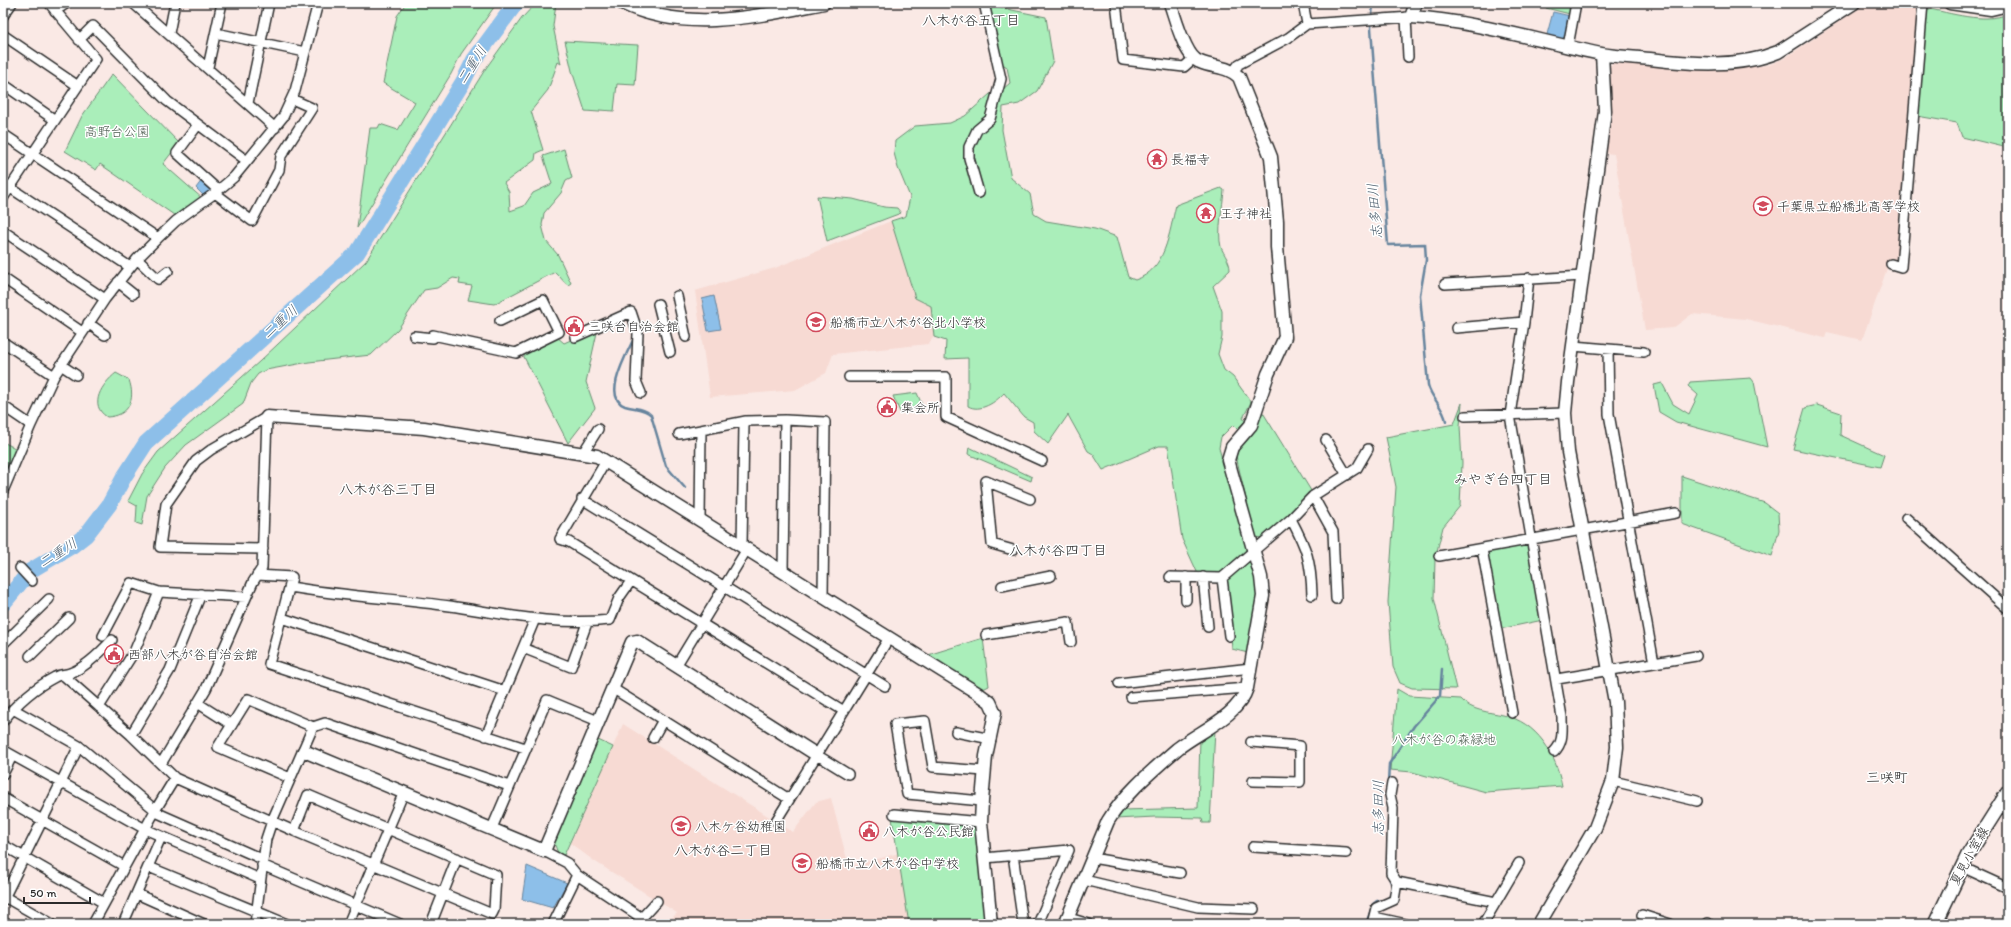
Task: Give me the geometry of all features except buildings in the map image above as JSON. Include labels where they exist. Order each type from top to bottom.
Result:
[{"type":"main road","name":"夏見小室線","points":[[1935,924],[1962,867],[1982,831],[2008,792]]},
{"type":"street","points":[[3,16],[12,3]]},
{"type":"street","points":[[3,198],[6,185],[32,154],[96,59],[49,3]]},
{"type":"street","points":[[55,11],[67,3]]},
{"type":"street","points":[[133,3],[169,33],[275,128]]},
{"type":"street","points":[[169,33],[175,3]]},
{"type":"street","points":[[208,68],[222,3]]},
{"type":"street","points":[[248,103],[269,3]]},
{"type":"street","points":[[3,491],[5,480],[54,376],[105,299],[130,267],[158,238],[176,221],[217,192],[234,177],[283,117],[292,99],[318,3]]},
{"type":"street","points":[[622,3],[660,15],[708,21],[737,18],[824,3]]},
{"type":"street","points":[[979,193],[968,158],[969,147],[976,130],[990,119],[1001,79],[984,3]]},
{"type":"street","points":[[1116,3],[1123,60],[1184,67],[1193,59]]},
{"type":"street","points":[[1090,924],[1067,921],[1108,822],[1125,798],[1178,748],[1241,702],[1247,688],[1263,596],[1262,582],[1228,460],[1229,453],[1251,425],[1259,405],[1268,374],[1285,337],[1286,326],[1280,284],[1277,247],[1277,221],[1271,157],[1245,88],[1239,78],[1233,72],[1193,59],[1170,3]]},
{"type":"street","points":[[1304,3],[1307,24]]},
{"type":"street","points":[[1408,57],[1408,17],[1416,3]]},
{"type":"street","points":[[1568,46],[1576,3]]},
{"type":"street","points":[[1233,72],[1239,64],[1288,38],[1307,24],[1408,17],[1452,21],[1602,54],[1675,62],[1708,63],[1756,59],[1778,52],[1854,3]]},
{"type":"street","points":[[1891,264],[1901,266],[1923,3]]},
{"type":"street","points":[[1950,3],[1991,9],[2008,5]]},
{"type":"street","points":[[79,40],[93,26],[167,101],[197,126],[247,161]]},
{"type":"street","points":[[216,33],[305,52]]},
{"type":"street","points":[[3,35],[78,86]]},
{"type":"street","points":[[1539,924],[1595,828],[1613,781],[1617,727],[1615,702],[1568,452],[1566,413],[1573,346],[1605,111],[1602,54]]},
{"type":"street","points":[[3,84],[55,120]]},
{"type":"street","points":[[197,126],[177,152],[217,192],[252,221],[279,170],[281,156],[312,108],[292,99]]},
{"type":"street","points":[[3,134],[158,238]]},
{"type":"street","points":[[6,185],[130,267]]},
{"type":"street","points":[[3,230],[105,299]]},
{"type":"street","points":[[137,259],[158,279],[168,271]]},
{"type":"street","points":[[1445,284],[1583,276]]},
{"type":"street","points":[[3,278],[82,332]]},
{"type":"street","points":[[1529,278],[1510,415],[1557,679],[1562,718],[1562,739],[1560,746],[1554,752]]},
{"type":"street","points":[[118,282],[133,294]]},
{"type":"street","points":[[677,296],[686,337]]},
{"type":"street","points":[[414,336],[433,336],[516,353],[559,332],[543,300],[500,321]]},
{"type":"street","points":[[658,304],[670,352]]},
{"type":"street","points":[[575,337],[631,312],[638,332],[636,381],[641,393]]},
{"type":"street","points":[[1456,328],[1524,322]]},
{"type":"street","points":[[88,323],[105,335]]},
{"type":"street","points":[[3,342],[54,376]]},
{"type":"street","points":[[1573,346],[1644,352]]},
{"type":"street","points":[[1608,349],[1609,414],[1654,663]]},
{"type":"street","points":[[61,365],[76,375]]},
{"type":"street","points":[[849,377],[946,377],[946,417],[1042,461]]},
{"type":"street","points":[[3,406],[31,425]]},
{"type":"street","points":[[1465,416],[1566,413]]},
{"type":"street","points":[[161,764],[199,704],[246,597],[262,568],[267,416]]},
{"type":"street","points":[[263,548],[160,547],[166,504],[196,461],[212,449],[267,416],[424,428],[597,456],[990,702],[995,713],[984,771],[981,822],[990,924]]},
{"type":"street","points":[[782,571],[785,420]]},
{"type":"street","points":[[679,434],[746,421],[785,420],[825,422],[823,597]]},
{"type":"street","points":[[676,666],[724,587],[744,547],[744,424],[746,421]]},
{"type":"street","points":[[583,453],[598,428]]},
{"type":"street","points":[[700,520],[701,430]]},
{"type":"street","points":[[1326,440],[1347,475]]},
{"type":"street","points":[[1170,577],[1222,578],[1291,519],[1313,496],[1347,475],[1361,464],[1368,449]]},
{"type":"street","points":[[606,461],[582,499],[560,539],[631,580],[844,711]]},
{"type":"street","points":[[1012,550],[992,544],[986,481],[1030,499]]},
{"type":"street","points":[[1313,496],[1333,532],[1336,599]]},
{"type":"street","points":[[582,499],[885,686]]},
{"type":"street","points":[[1439,556],[1676,513]]},
{"type":"street","points":[[1906,518],[2008,609]]},
{"type":"street","points":[[1291,519],[1305,545],[1311,569],[1312,595]]},
{"type":"street","points":[[1482,548],[1512,713]]},
{"type":"street","points":[[20,568],[32,581]]},
{"type":"street","points":[[257,575],[292,577],[269,664],[525,748]]},
{"type":"street","points":[[1002,586],[1051,576]]},
{"type":"street","points":[[1186,577],[1186,600]]},
{"type":"street","points":[[1203,577],[1208,627]]},
{"type":"street","points":[[1222,578],[1229,636]]},
{"type":"street","points":[[290,587],[332,594],[431,604],[535,619],[586,623],[610,620],[619,598],[631,580]]},
{"type":"street","points":[[103,636],[131,583],[158,592],[246,597]]},
{"type":"street","points":[[99,707],[134,652],[158,592]]},
{"type":"street","points":[[131,736],[170,670],[202,594]]},
{"type":"street","points":[[4,643],[49,599]]},
{"type":"street","points":[[30,656],[69,618]]},
{"type":"street","points":[[282,618],[505,691]]},
{"type":"street","points":[[486,736],[535,619]]},
{"type":"street","points":[[986,635],[1068,622],[1071,642]]},
{"type":"street","points":[[523,648],[571,667],[586,623]]},
{"type":"street","points":[[776,821],[889,638]]},
{"type":"street","points":[[3,721],[13,709],[44,684],[57,676],[74,671],[103,650],[112,640]]},
{"type":"street","points":[[544,851],[632,642],[637,641],[848,774]]},
{"type":"street","points":[[1557,679],[1696,656]]},
{"type":"street","points":[[1119,683],[1251,668]]},
{"type":"street","points":[[63,675],[175,778],[294,831],[492,914],[494,910],[496,875],[389,828],[308,795],[294,831]]},
{"type":"street","points":[[612,688],[790,799]]},
{"type":"street","points":[[1131,697],[1247,688]]},
{"type":"street","points":[[290,778],[218,747],[248,699],[313,728]]},
{"type":"street","points":[[492,828],[525,748],[547,700],[598,721]]},
{"type":"street","points":[[199,704],[232,725]]},
{"type":"street","points":[[13,709],[79,746],[156,809],[160,814],[400,924]]},
{"type":"street","points":[[653,738],[663,720]]},
{"type":"street","points":[[982,801],[907,794],[895,724],[925,721],[933,767],[984,771]]},
{"type":"street","points":[[255,924],[262,862],[272,821],[313,728],[325,722],[509,786]]},
{"type":"street","points":[[956,732],[991,739]]},
{"type":"street","points":[[1251,742],[1300,746],[1300,782],[1253,781]]},
{"type":"street","points":[[52,924],[4,898],[79,746]]},
{"type":"street","points":[[3,750],[145,829],[260,880]]},
{"type":"street","points":[[304,751],[492,828],[544,851],[567,863],[577,875],[639,921],[657,901]]},
{"type":"street","points":[[3,774],[12,756]]},
{"type":"street","points":[[93,924],[156,809],[175,778]]},
{"type":"street","points":[[1613,781],[1698,801]]},
{"type":"street","points":[[1392,783],[1390,795],[1393,808],[1391,873],[1396,882],[1394,900],[1376,908],[1373,921],[1406,924]]},
{"type":"street","points":[[348,924],[404,792]]},
{"type":"street","points":[[3,798],[124,866]]},
{"type":"street","points":[[894,814],[981,822]]},
{"type":"street","points":[[123,924],[161,837]]},
{"type":"street","points":[[3,845],[104,904]]},
{"type":"street","points":[[1253,847],[1346,853]]},
{"type":"street","points":[[985,858],[1013,855],[1069,850],[1038,924],[1023,924],[1013,855]]},
{"type":"street","points":[[431,924],[457,858]]},
{"type":"street","points":[[1092,858],[1180,873]]},
{"type":"street","points":[[1483,924],[1519,864]]},
{"type":"street","points":[[149,867],[287,924]]},
{"type":"street","points":[[1962,867],[2008,888]]},
{"type":"street","points":[[553,924],[577,875]]},
{"type":"street","points":[[1084,880],[1198,907],[1254,909]]},
{"type":"street","points":[[1396,882],[1496,902]]},
{"type":"street","points":[[137,894],[204,924]]},
{"type":"street","points":[[1642,915],[1670,924]]},
{"type":"shaded area","name":"千葉県立船橋北高等学校","points":[[1871,3],[1900,3],[1919,5],[1898,258],[1890,260],[1862,340],[1827,332],[1825,338],[1746,319],[1692,314],[1673,328],[1645,330],[1614,154],[1605,153],[1608,67],[1615,62],[1741,68],[1769,65],[1785,58],[1864,5]]},
{"type":"shaded area","name":"船橋市立八木が谷北小学校","points":[[891,221],[915,298],[931,306],[934,337],[928,344],[833,354],[826,373],[795,390],[710,397],[695,291],[775,268]]},
{"type":"shaded area","name":"八木ケ谷幼稚園","points":[[623,724],[793,832],[816,802],[831,798],[849,867],[899,853],[913,924],[666,924],[677,913],[594,861],[570,843]]},
{"type":"green space","points":[[406,3],[497,3],[461,54],[451,74],[357,228],[370,128],[378,128],[380,124],[398,130],[415,102],[383,83],[397,16]]},
{"type":"green space","points":[[536,3],[556,3],[553,26],[561,64],[558,62],[548,90],[531,111],[543,150],[536,153],[535,160],[504,183],[509,192],[510,211],[524,206],[533,193],[552,184],[543,156],[564,149],[572,178],[566,181],[561,193],[544,213],[542,225],[546,241],[558,255],[571,283],[568,285],[555,272],[494,304],[468,300],[472,286],[459,284],[460,279],[453,278],[437,288],[424,290],[398,329],[371,355],[309,362],[266,370],[258,374],[251,383],[243,404],[186,445],[165,468],[147,496],[142,525],[136,523],[137,506],[128,501],[142,474],[158,452],[260,361],[366,261],[486,68],[522,18]]},
{"type":"green space","points":[[988,3],[1007,9],[1046,17],[1053,61],[1037,91],[1019,104],[1003,107],[1002,130],[1011,178],[1030,194],[1034,214],[1046,221],[1095,229],[1117,237],[1128,277],[1135,280],[1154,268],[1160,259],[1168,238],[1176,205],[1221,188],[1224,190],[1220,241],[1230,270],[1213,286],[1222,311],[1222,337],[1218,354],[1224,370],[1233,377],[1251,402],[1243,418],[1245,421],[1237,429],[1233,425],[1221,437],[1219,448],[1257,584],[1257,594],[1248,653],[1232,649],[1226,581],[1198,574],[1182,539],[1168,446],[1159,446],[1103,470],[1093,454],[1088,451],[1068,415],[1048,444],[1034,431],[1033,422],[1024,417],[1004,393],[988,406],[973,408],[968,406],[968,358],[945,359],[946,341],[934,337],[931,306],[915,298],[891,221],[906,216],[910,197],[898,168],[894,153],[895,141],[915,126],[950,123],[965,116],[990,94],[1003,89],[1010,83],[1007,67],[1001,63]]},
{"type":"green space","points":[[1548,3],[1571,3],[1570,14],[1546,8]]},
{"type":"green space","points":[[1925,8],[1978,18],[1998,17],[2008,14],[2008,148],[1962,137],[1957,123],[1917,116]]},
{"type":"green space","points":[[565,41],[638,45],[635,85],[617,84],[614,111],[585,111],[572,71]]},
{"type":"green space","name":"高野台公園","points":[[112,74],[179,143],[163,164],[203,199],[179,215],[174,215],[100,164],[96,170],[65,151],[82,116]]},
{"type":"green space","points":[[817,196],[853,199],[884,207],[897,208],[901,213],[827,241]]},
{"type":"green space","points":[[598,328],[586,382],[595,408],[568,443],[524,357],[524,354],[557,337],[564,343]]},
{"type":"green space","points":[[116,373],[129,380],[132,394],[131,400],[129,406],[121,414],[107,417],[98,407],[99,395],[106,383]]},
{"type":"green space","points":[[1751,378],[1754,382],[1767,447],[1676,422],[1659,412],[1654,385],[1662,383],[1673,404],[1689,414],[1698,395],[1688,386],[1690,382]]},
{"type":"green space","points":[[917,393],[922,405],[900,412],[893,396]]},
{"type":"green space","points":[[1462,403],[1460,426],[1462,463],[1460,506],[1443,527],[1435,559],[1434,598],[1456,689],[1412,688],[1400,683],[1393,667],[1388,602],[1396,487],[1386,437],[1454,424]]},
{"type":"green space","points":[[1817,405],[1841,413],[1840,435],[1884,455],[1880,467],[1793,449],[1805,408]]},
{"type":"green space","points":[[1262,411],[1313,494],[1263,538],[1255,537],[1236,456],[1239,449],[1252,435]]},
{"type":"green space","points":[[3,442],[17,449],[8,473],[3,474]]},
{"type":"green space","points":[[969,447],[1032,477],[1031,481],[968,454]]},
{"type":"green space","points":[[1682,476],[1765,503],[1778,513],[1779,530],[1772,556],[1682,524]]},
{"type":"green space","points":[[1526,543],[1529,546],[1543,620],[1500,629],[1486,554],[1488,550]]},
{"type":"green space","points":[[983,638],[989,686],[983,689],[928,655]]},
{"type":"green space","name":"八木が谷の森緑地","points":[[1397,689],[1409,696],[1461,699],[1475,709],[1503,715],[1526,725],[1535,732],[1550,751],[1562,786],[1486,792],[1412,772],[1390,770]]},
{"type":"green space","points":[[1215,730],[1210,823],[1203,823],[1202,818],[1155,817],[1115,819],[1122,810],[1198,808],[1200,739]]},
{"type":"green space","points":[[596,739],[613,747],[564,855],[558,853],[554,843]]},
{"type":"green space","points":[[892,818],[971,825],[976,829],[986,924],[909,924]]},
{"type":"water","points":[[1553,12],[1570,16],[1565,37],[1558,41],[1546,38]]},
{"type":"water","points":[[202,180],[211,187],[211,192],[204,196],[196,188]]},
{"type":"water","points":[[714,296],[721,329],[708,331],[702,299]]},
{"type":"water","points":[[527,866],[567,883],[553,908],[522,899]]},
{"type":"waterway","name":"二重川","points":[[3,604],[30,571],[72,546],[86,535],[109,505],[124,477],[146,443],[357,253],[463,82],[474,60],[516,3]]},
{"type":"waterway","name":"志多田川","points":[[1373,3],[1371,28],[1388,245],[1425,244],[1426,260],[1420,295],[1428,385],[1446,421]]},
{"type":"waterway","points":[[634,338],[618,374],[615,394],[618,401],[625,406],[643,410],[651,415],[666,466],[685,488]]},
{"type":"waterway","name":"志多田川","points":[[1388,784],[1389,764],[1414,726],[1440,696],[1442,669]]},
{"type":"waterway","name":"志多田川","points":[[1366,924],[1373,904],[1377,901],[1389,900],[1392,886],[1388,874]]},
{"type":"place","name":"長福寺","points":[[1157,159]]},
{"type":"place","name":"千葉県立船橋北高等学校","points":[[1763,206]]},
{"type":"place","name":"王子神社","points":[[1206,213]]},
{"type":"place","name":"船橋市立八木が谷北小学校","points":[[816,322]]},
{"type":"place","name":"三咲台自治会館","points":[[574,326]]},
{"type":"place","name":"集会所","points":[[887,407]]},
{"type":"place","name":"西部八木が谷自治会館","points":[[114,654]]},
{"type":"place","name":"八木ケ谷幼稚園","points":[[681,826]]},
{"type":"place","name":"八木が谷公民館","points":[[869,831]]},
{"type":"place","name":"船橋市立八木が谷中学校","points":[[802,863]]},
{"type":"district","name":"八木が谷五丁目","points":[[971,20]]},
{"type":"district","name":"みやぎ台四丁目","points":[[1503,479]]},
{"type":"district","name":"八木が谷三丁目","points":[[388,489]]},
{"type":"district","name":"八木が谷四丁目","points":[[1058,550]]},
{"type":"district","name":"三咲町","points":[[1887,777]]},
{"type":"district","name":"八木が谷二丁目","points":[[723,850]]}]
